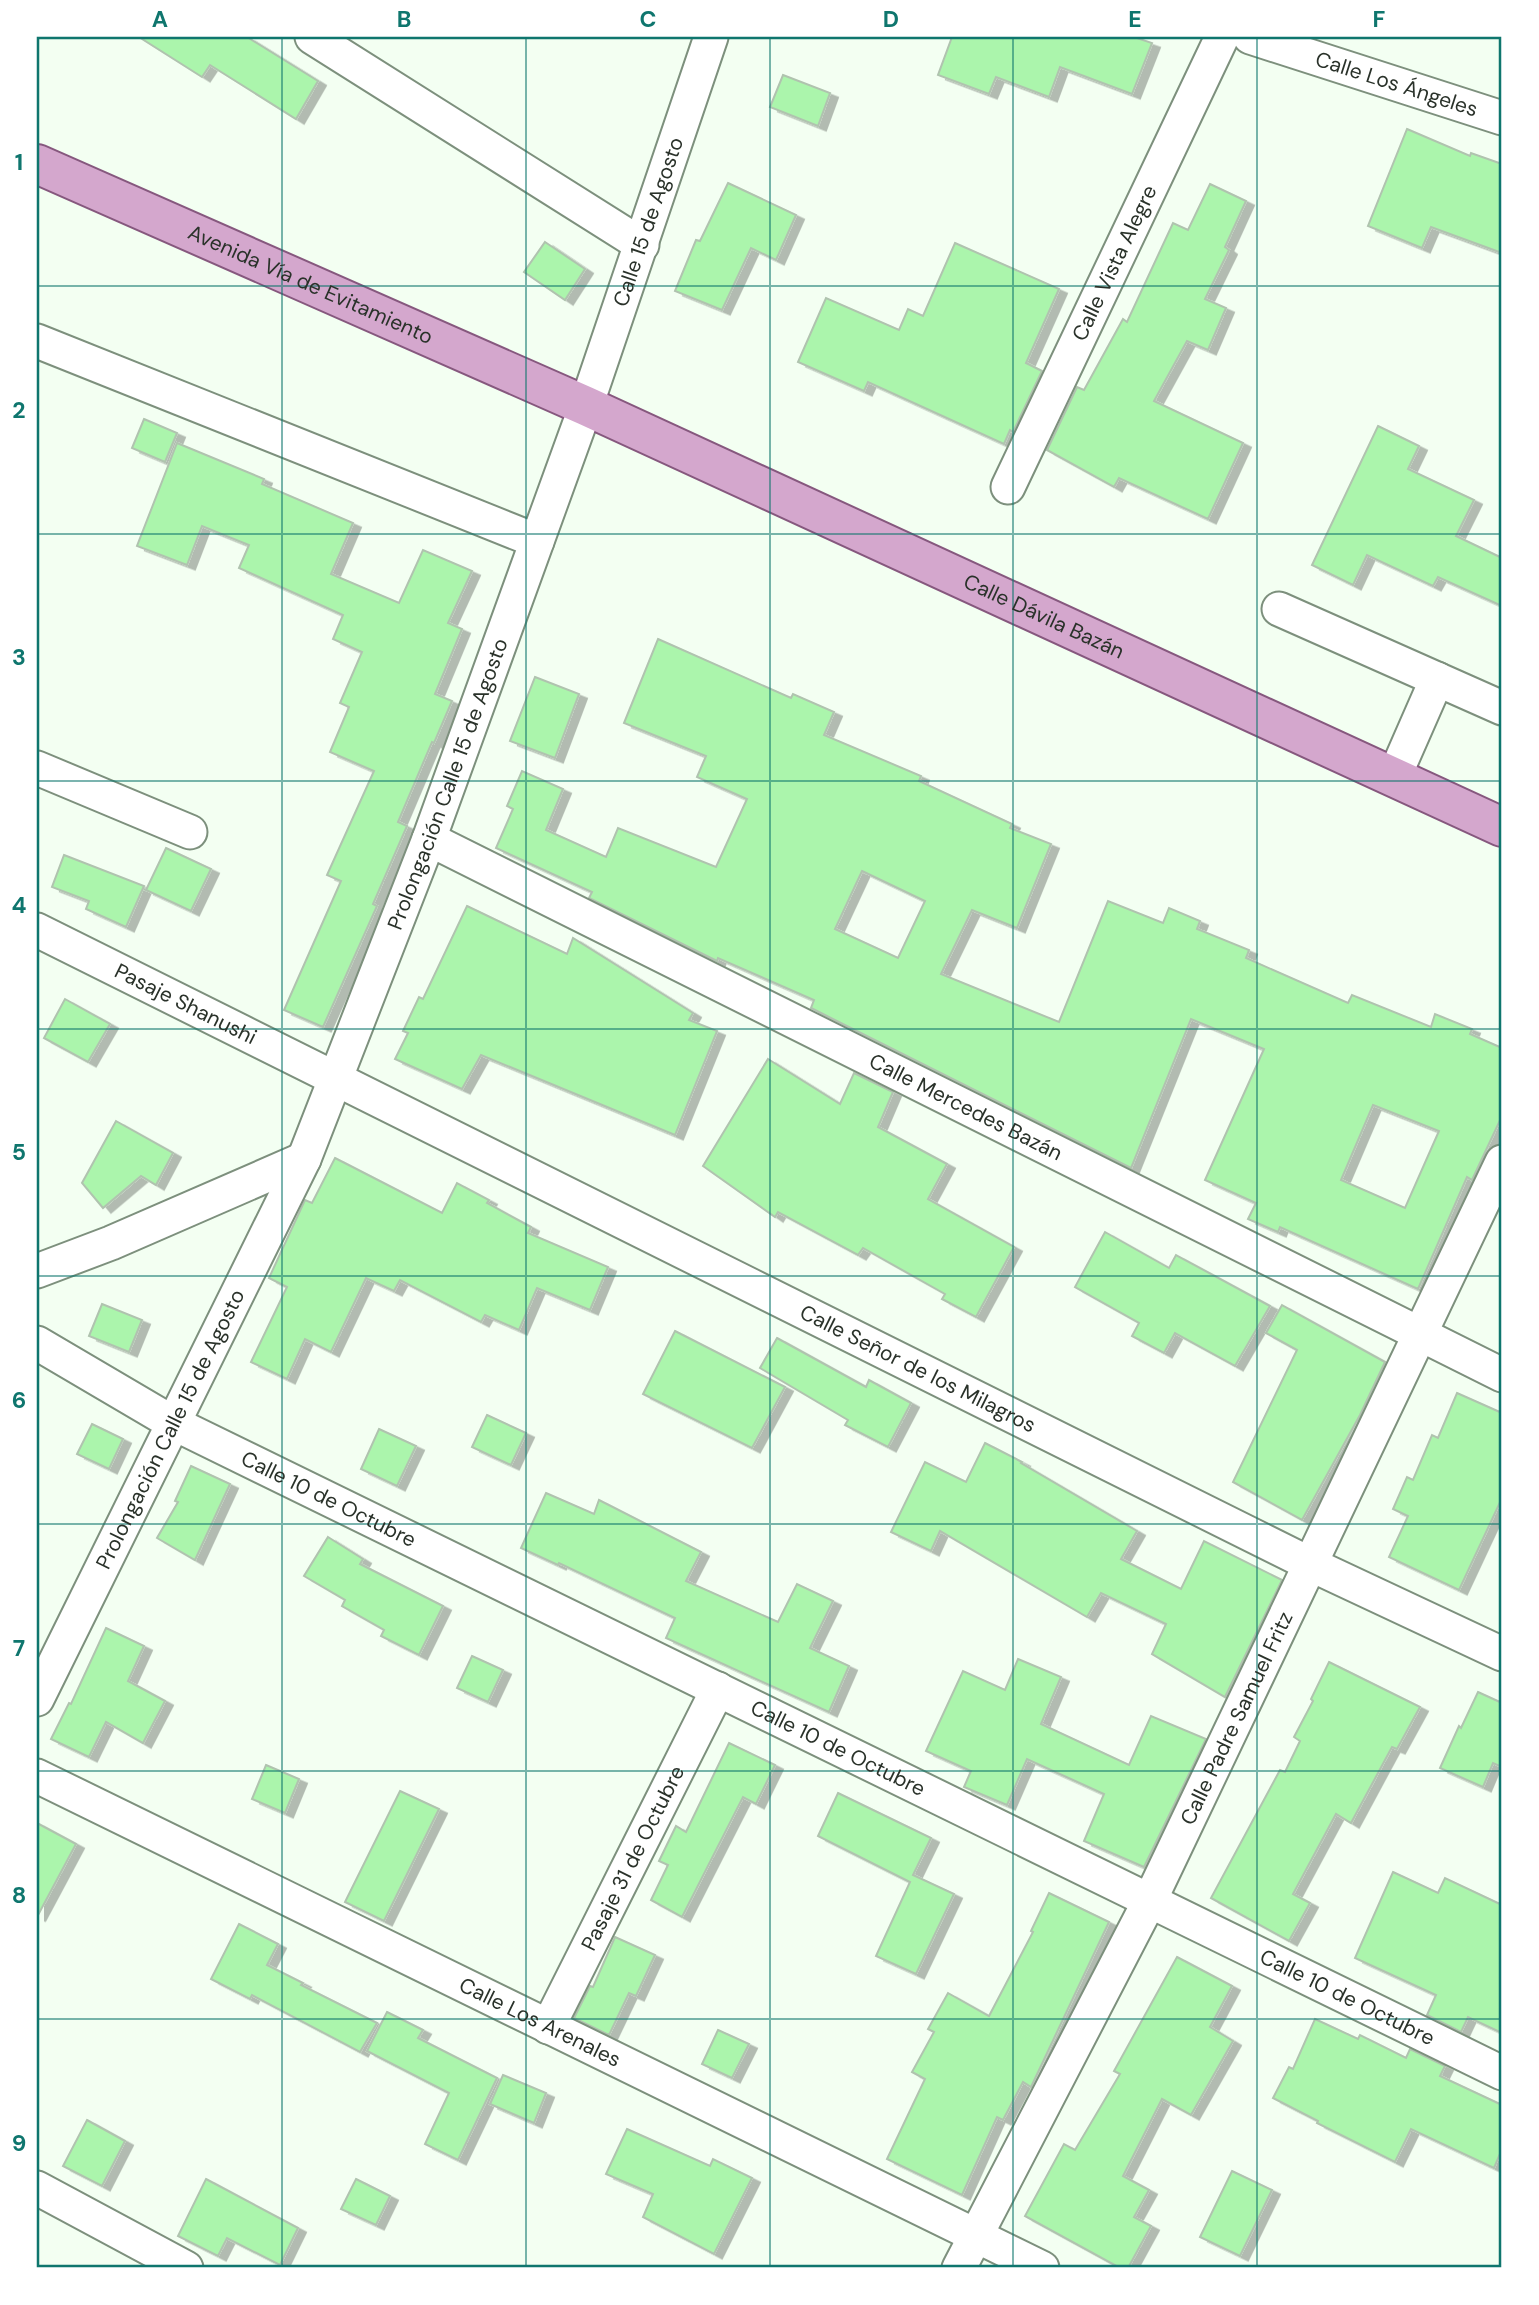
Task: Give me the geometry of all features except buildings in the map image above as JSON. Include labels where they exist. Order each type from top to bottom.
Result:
[{"type":"main road","name":"Avenida Vía de Evitamiento","points":[[37,164],[586,406]]},
{"type":"main road","name":"Calle Dávila Bazán","points":[[586,406],[1502,827]]},
{"type":"street","points":[[312,37],[642,245]]},
{"type":"street","name":"Calle 15 de Agosto","points":[[586,406],[711,37]]},
{"type":"street","name":"Calle Vista Alegre","points":[[1008,488],[1222,37]]},
{"type":"street","name":"Calle Los Ángeles","points":[[1250,37],[1502,118]]},
{"type":"street","points":[[37,341],[537,541]]},
{"type":"street","name":"Prolongación Calle 15 de Agosto","points":[[37,1699],[304,1159],[429,839],[586,406]]},
{"type":"street","points":[[1279,609],[1502,708]]},
{"type":"street","points":[[1394,777],[1437,679]]},
{"type":"street","points":[[37,768],[190,832]]},
{"type":"street","name":"Calle Mercedes Bazán","points":[[429,839],[1502,1375]]},
{"type":"street","name":"Pasaje Shanushi","points":[[37,930],[335,1077]]},
{"type":"street","name":"Calle Señor de los Milagros","points":[[335,1077],[1310,1564],[1502,1654]]},
{"type":"street","points":[[37,1271],[304,1159]]},
{"type":"street","name":"Calle Padre Samuel Fritz","points":[[959,2268],[1150,1900],[1502,1161]]},
{"type":"street","name":"Calle 10 de Octubre","points":[[37,1343],[173,1423],[1502,2073]]},
{"type":"street","name":"Pasaje 31 de Octubre","points":[[548,2027],[718,1689]]},
{"type":"street","name":"Calle Los Arenales","points":[[37,1776],[1042,2268]]},
{"type":"street","points":[[37,2188],[186,2268]]}]
